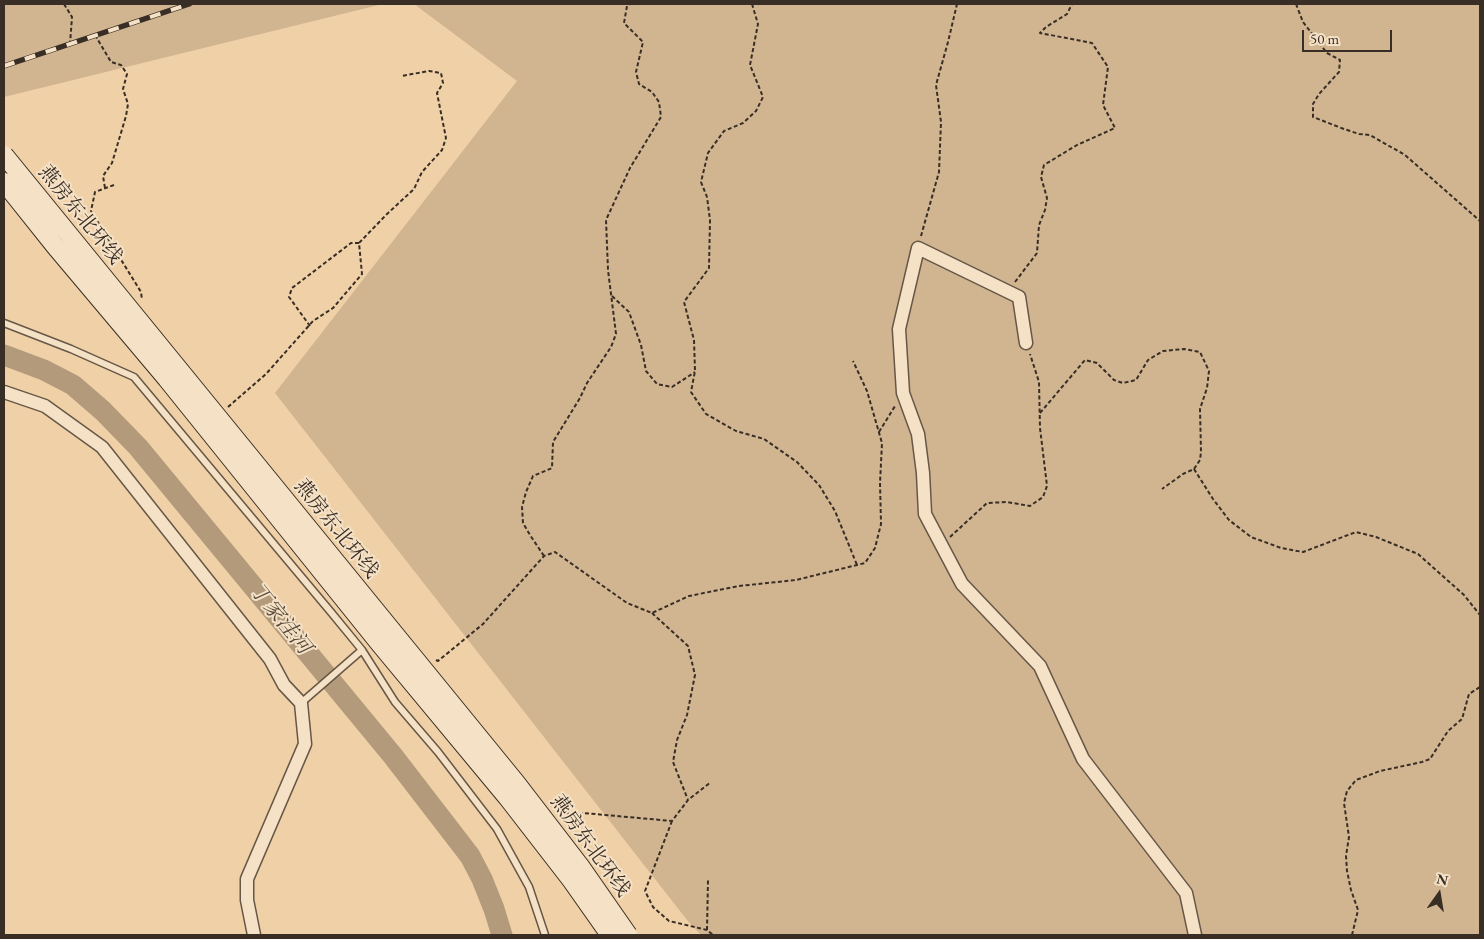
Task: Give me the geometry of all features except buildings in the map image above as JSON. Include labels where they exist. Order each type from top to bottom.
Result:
[{"type":"main road","name":"燕房东北环线","points":[[4,155],[517,784],[580,866],[628,935]]},
{"type":"main road","name":"燕房东北环线","points":[[4,182],[507,797],[572,881],[610,935]]},
{"type":"street","points":[[1026,343],[1019,297],[918,248],[899,329],[903,394],[918,434],[923,473],[925,514],[962,584],[1040,666],[1083,758],[1186,893],[1195,935]]},
{"type":"street","points":[[4,392],[45,406],[102,447],[270,658],[284,684],[301,703],[305,744],[248,879],[247,900],[254,935]]},
{"type":"lane","points":[[4,322],[134,376],[330,610],[362,650],[395,702],[438,752],[497,829],[529,887],[545,935]]},
{"type":"lane","points":[[301,703],[362,650]]},
{"type":"path","points":[[64,4],[72,17],[70,44]]},
{"type":"path","points":[[544,556],[523,523],[522,507],[533,476],[552,468],[553,442],[587,383],[611,347],[616,334],[608,270],[606,220],[630,168],[661,117],[659,102],[652,92],[639,84],[636,72],[643,42],[624,23],[627,6],[630,4]]},
{"type":"path","points":[[752,4],[758,24],[750,65],[763,97],[756,110],[743,123],[724,131],[708,153],[701,182],[707,197],[710,220],[709,268],[684,302],[694,340],[695,372],[691,392],[706,414],[736,431],[764,439],[797,462],[819,485],[835,511],[857,565]]},
{"type":"path","points":[[918,248],[939,172],[941,122],[936,85],[957,4]]},
{"type":"path","points":[[1008,292],[1037,253],[1039,225],[1047,198],[1041,177],[1044,165],[1077,145],[1115,128],[1104,105],[1108,67],[1092,43],[1040,33],[1067,14],[1072,4]]},
{"type":"path","points":[[1296,4],[1303,22],[1327,53],[1340,60],[1339,72],[1319,94],[1313,104],[1313,116],[1344,129],[1370,135],[1405,156],[1480,221]]},
{"type":"path","points":[[95,35],[111,62],[121,65],[128,74],[123,89],[128,104],[126,116],[112,163],[103,176],[105,188]]},
{"type":"path","points":[[310,326],[289,297],[292,288],[351,243],[359,242],[414,189],[422,172],[442,150],[446,138],[437,93],[442,84],[441,73],[429,71],[400,76]]},
{"type":"path","points":[[114,185],[96,192],[91,211],[141,292],[142,300]]},
{"type":"path","points":[[224,411],[266,374],[313,321],[333,308],[362,274],[359,242]]},
{"type":"path","points":[[612,296],[629,312],[646,371],[657,384],[672,387],[695,372]]},
{"type":"path","points":[[942,545],[988,503],[1008,502],[1030,506],[1044,497],[1047,486],[1040,428],[1039,382],[1026,343]]},
{"type":"path","points":[[1040,413],[1085,360],[1097,363],[1114,380],[1123,383],[1136,380],[1148,360],[1163,351],[1184,349],[1200,352],[1209,372],[1207,388],[1200,409],[1200,460],[1194,469],[1183,474],[1162,489]]},
{"type":"path","points":[[652,613],[689,596],[739,586],[796,580],[865,563],[875,548],[881,524],[880,483],[882,443],[867,391],[853,361]]},
{"type":"path","points":[[879,432],[903,394]]},
{"type":"path","points":[[1194,469],[1229,520],[1251,537],[1281,548],[1303,552],[1356,532],[1376,537],[1418,554],[1464,595],[1480,615]]},
{"type":"path","points":[[429,660],[438,661],[483,624],[544,556],[555,552],[627,603],[652,613],[688,646],[695,675],[687,715],[677,740],[673,762],[688,800]]},
{"type":"path","points":[[1352,935],[1358,910],[1347,871],[1346,856],[1349,837],[1344,803],[1347,791],[1356,780],[1380,771],[1430,759],[1448,731],[1462,719],[1469,694],[1480,687]]},
{"type":"path","points":[[711,782],[688,800],[672,821],[646,891],[652,907],[669,921],[707,930],[713,935]]},
{"type":"path","points":[[555,815],[583,813],[672,821]]},
{"type":"path","points":[[707,930],[708,880]]},
{"type":"shaded area","points":[[4,4],[383,4],[4,97]]},
{"type":"shaded area","points":[[414,4],[1480,4],[1480,935],[701,935],[687,920],[275,393],[517,81]]},
{"type":"waterway","name":"丁家洼河","points":[[4,355],[44,370],[73,385],[103,411],[138,447],[393,756],[470,856],[482,879],[502,935]]},
{"type":"railway","points":[[4,66],[189,4]]}]
